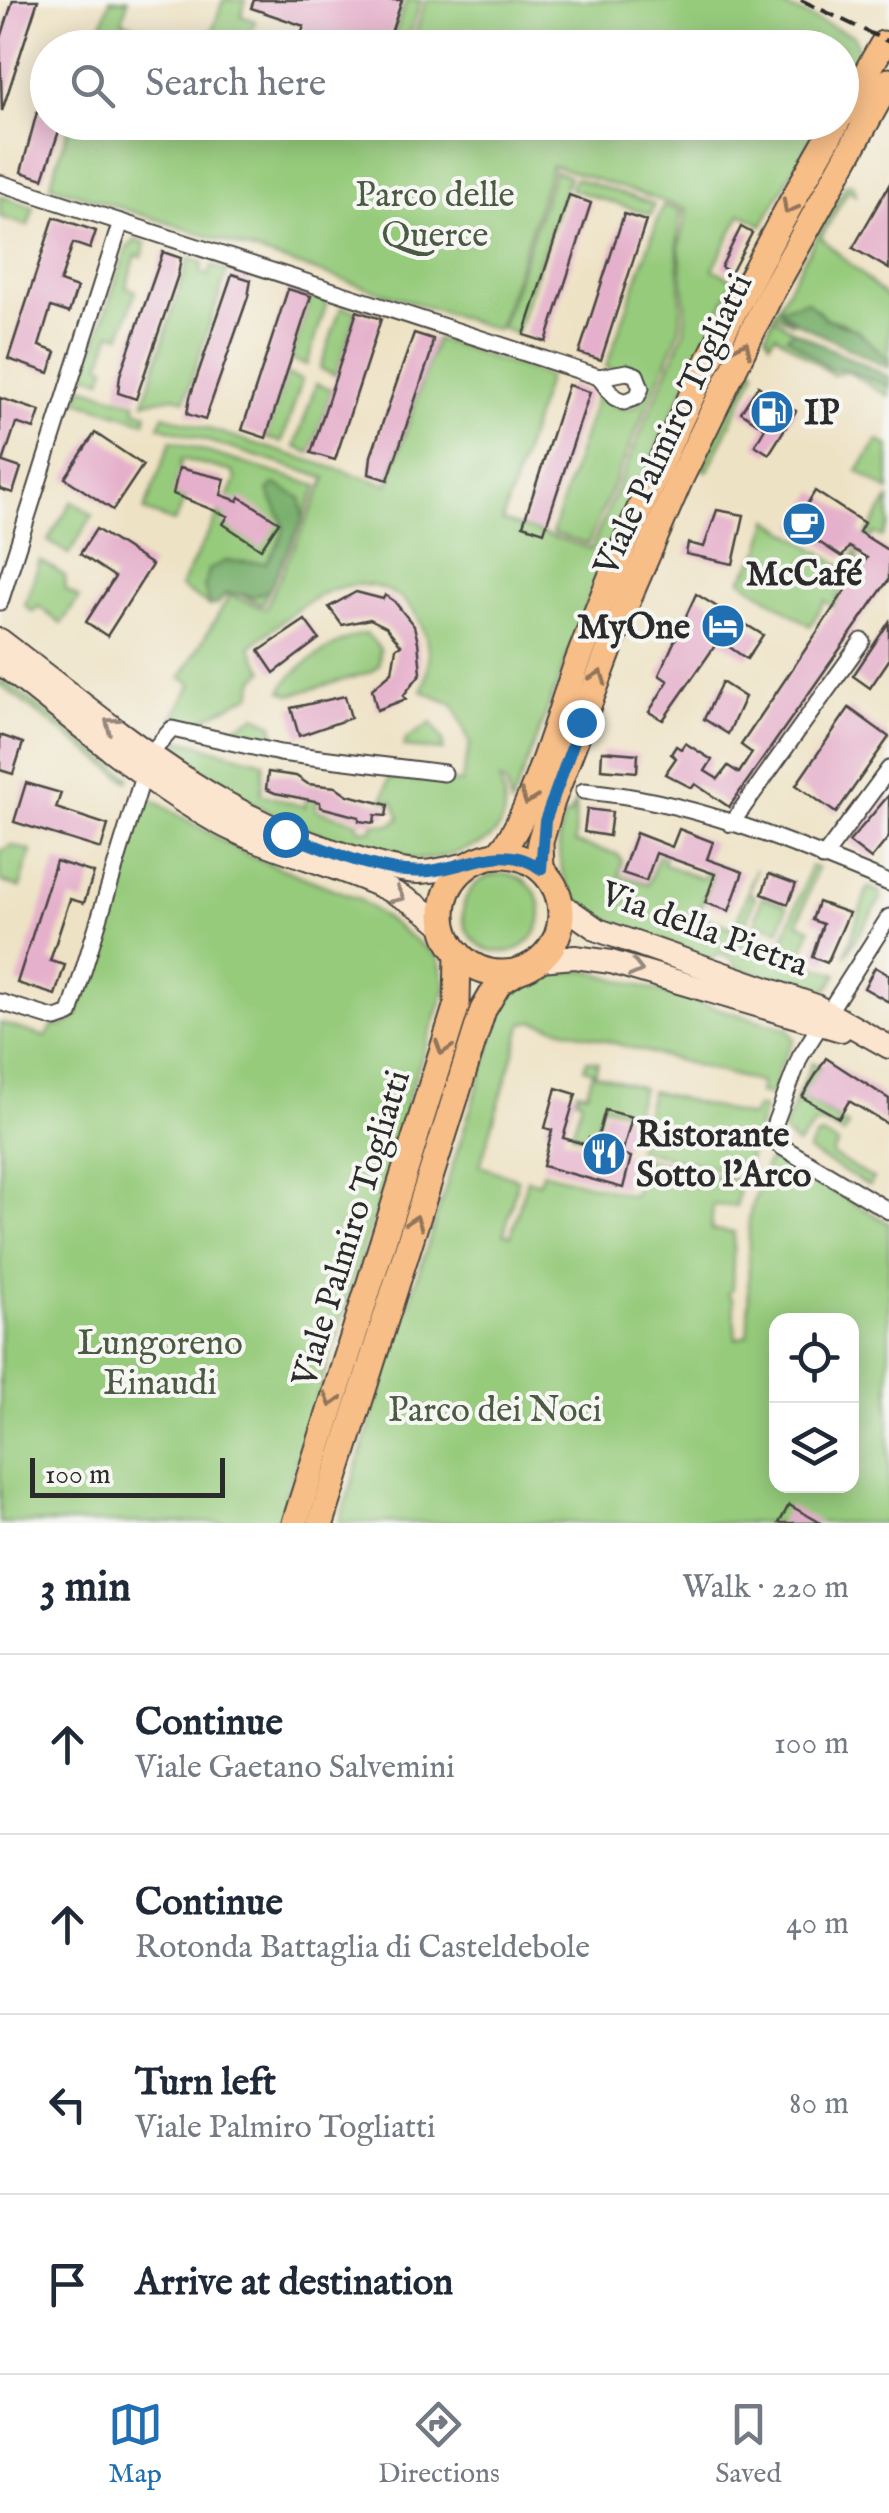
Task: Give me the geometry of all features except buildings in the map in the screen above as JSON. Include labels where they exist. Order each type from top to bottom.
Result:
[{"type":"main road","points":[[859,86],[883,44]]},
{"type":"main road","name":"Viale Palmiro Togliatti","points":[[859,135],[889,81]]},
{"type":"main road","name":"Viale Palmiro Togliatti","points":[[496,855],[518,826],[579,658],[680,420],[748,283],[828,140]]},
{"type":"main road","name":"Viale Palmiro Togliatti","points":[[541,869],[540,842],[552,800],[664,516],[777,283],[856,140]]},
{"type":"main road","points":[[0,640],[147,764],[233,830],[395,894],[423,909],[445,928],[458,953],[486,971],[529,965],[557,937],[561,904],[541,869],[517,856],[496,855],[415,872],[329,850],[238,812],[147,764],[0,663]]},
{"type":"main road","points":[[445,928],[447,891],[470,863]]},
{"type":"main road","name":"Via della Pietra","points":[[561,904],[575,918],[617,938],[889,1047]]},
{"type":"main road","name":"Viale Palmiro Togliatti","points":[[295,1523],[458,1004],[458,953]]},
{"type":"main road","name":"Via della Pietra","points":[[529,965],[575,957],[611,962],[825,1019]]},
{"type":"main road","name":"Viale Palmiro Togliatti","points":[[321,1523],[483,1010],[499,984],[529,965]]},
{"type":"street","points":[[0,183],[599,376]]},
{"type":"street","points":[[0,602],[121,222]]},
{"type":"street","points":[[731,824],[862,641]]},
{"type":"street","points":[[0,1002],[56,1019],[70,1014],[147,764],[172,729],[266,751],[444,773]]},
{"type":"street","points":[[822,858],[889,769]]},
{"type":"street","points":[[584,791],[651,799],[731,824],[889,883]]},
{"type":"street","points":[[889,916],[790,1075],[769,1139],[889,1211]]},
{"type":"green space","points":[[110,0],[128,0],[122,21],[148,30],[109,30],[101,27]]},
{"type":"green space","points":[[223,0],[246,0],[241,16],[255,21],[252,30],[213,30]]},
{"type":"green space","points":[[406,0],[421,0],[411,30],[396,30]]},
{"type":"green space","points":[[426,0],[769,0],[840,30],[417,30]]},
{"type":"green space","name":"Parco delle Querce","points":[[65,140],[810,140],[762,225],[741,214],[713,269],[734,280],[605,559],[511,805],[506,784],[499,780],[503,818],[488,840],[432,859],[364,850],[258,806],[171,754],[180,740],[264,762],[261,794],[305,807],[308,785],[318,786],[316,810],[358,822],[358,829],[372,830],[374,823],[390,825],[400,818],[393,801],[383,800],[389,778],[461,783],[470,743],[454,705],[422,691],[428,646],[412,609],[398,596],[380,588],[358,585],[334,589],[312,600],[250,647],[264,671],[255,679],[251,695],[195,723],[173,718],[192,684],[181,677],[230,595],[265,609],[326,478],[159,426],[164,415],[388,485],[436,339],[548,377],[502,521],[591,549],[684,332],[686,309],[679,247],[687,209],[552,165],[498,330],[50,185]]},
{"type":"green space","points":[[554,171],[569,176],[516,334],[501,328]]},
{"type":"green space","points":[[574,178],[654,204],[651,215],[570,189]]},
{"type":"green space","points":[[846,184],[853,184],[856,194],[848,190],[821,238],[889,299],[889,360],[843,323],[824,318],[817,309],[781,313],[793,323],[774,314]]},
{"type":"green space","points":[[0,196],[34,207],[28,226],[0,217]]},
{"type":"green space","points":[[663,205],[682,211],[678,243],[679,332],[588,544],[552,533],[598,392],[614,406],[628,409],[639,405],[647,383],[606,367]]},
{"type":"green space","points":[[136,240],[146,243],[142,257],[136,255],[126,287],[136,291],[121,335],[111,333],[101,364],[106,367],[102,380],[85,374],[127,248]]},
{"type":"green space","points":[[189,258],[203,263],[200,273],[208,276],[212,266],[227,271],[185,400],[175,397],[144,402]]},
{"type":"green space","points":[[311,296],[327,302],[307,365],[291,360]]},
{"type":"green space","points":[[807,301],[824,318],[857,330],[889,360],[889,368],[796,322],[779,308]]},
{"type":"green space","points":[[341,307],[357,311],[336,375],[320,369]]},
{"type":"green space","points":[[773,317],[794,331],[787,336],[830,369],[841,368],[889,386],[889,396],[846,371],[833,375],[775,334],[770,342],[766,335]]},
{"type":"green space","points":[[794,331],[889,377],[889,386],[841,368],[830,369],[787,336]]},
{"type":"green space","points":[[753,366],[756,371],[708,470],[704,471],[702,465]]},
{"type":"green space","points":[[286,374],[302,380],[282,442],[266,438]]},
{"type":"green space","points":[[316,384],[332,389],[311,453],[295,447]]},
{"type":"green space","points":[[83,387],[136,403],[135,410],[147,413],[145,422],[77,401]]},
{"type":"green space","points":[[878,440],[889,447],[889,491],[858,471]]},
{"type":"green space","points":[[171,441],[318,486],[262,604],[232,591],[210,606],[180,587],[236,481],[233,472],[182,459],[174,493],[186,499],[174,522],[144,511]]},
{"type":"green space","points":[[275,484],[301,498],[303,519],[269,590],[254,596],[226,593],[218,604],[210,606],[204,588],[209,570],[225,561],[266,563],[280,541],[282,520],[268,491]]},
{"type":"green space","points":[[889,499],[889,524],[882,537],[874,533],[856,560],[880,577],[875,584],[855,570],[836,599],[855,613],[851,619],[825,601],[810,626],[741,580],[761,549],[769,520],[845,568]]},
{"type":"green space","points":[[72,501],[93,515],[69,554],[48,541]]},
{"type":"green space","points":[[40,560],[65,576],[66,590],[79,598],[61,624],[38,606],[33,612],[25,605]]},
{"type":"green space","points":[[367,634],[380,649],[379,665],[372,672],[291,695],[282,691],[293,674],[318,655]]},
{"type":"green space","points":[[3,680],[130,777],[128,781],[0,685]]},
{"type":"green space","points":[[256,716],[273,724],[274,734],[266,740],[226,732]]},
{"type":"green space","points":[[432,723],[443,741],[443,751],[404,747],[406,739]]},
{"type":"green space","name":"Lungoreno Einaudi","points":[[144,795],[247,855],[359,899],[438,957],[446,988],[407,1100],[406,1115],[277,1523],[0,1523],[0,1023],[46,1037],[53,1025],[63,1026],[76,1018],[115,903]]},
{"type":"green space","points":[[576,800],[575,843],[617,854],[622,861],[619,875],[648,884],[661,850],[666,852],[663,864],[703,879],[708,868],[714,870],[698,916],[734,928],[756,869],[749,892],[755,897],[743,932],[781,946],[811,866],[817,868],[798,923],[811,928],[802,953],[808,956],[806,963],[837,974],[828,989],[817,993],[736,968],[732,958],[719,953],[711,960],[588,912],[565,879],[559,854],[565,815],[570,816]]},
{"type":"green space","points":[[11,845],[31,851],[20,888],[0,881],[0,852]]},
{"type":"green space","points":[[502,874],[517,877],[529,886],[538,898],[538,928],[529,940],[517,949],[502,952],[487,949],[475,940],[466,928],[463,913],[466,898],[475,886],[487,877]]},
{"type":"green space","points":[[868,887],[880,892],[881,899],[845,956]]},
{"type":"green space","points":[[762,897],[787,906],[780,930],[755,922]]},
{"type":"green space","name":"Parco dei Noci","points":[[589,971],[788,1029],[794,1039],[776,1074],[775,1090],[768,1095],[759,1093],[761,1083],[533,1021],[523,1023],[480,1166],[518,1179],[504,1234],[511,1236],[527,1179],[539,1183],[542,1172],[634,1196],[645,1158],[735,1180],[739,1185],[736,1206],[713,1205],[711,1230],[734,1232],[732,1290],[728,1293],[733,1300],[736,1339],[748,1335],[749,1216],[767,1162],[779,1161],[889,1223],[889,1523],[339,1523],[504,1004],[521,988],[553,974]]},
{"type":"green space","points":[[587,1060],[598,1062],[595,1074],[642,1088],[634,1114],[602,1105],[595,1134],[588,1133],[586,1138],[572,1134],[582,1100],[575,1097],[577,1091],[587,1093],[593,1071],[584,1068]]},
{"type":"green space","points":[[812,1062],[821,1067],[803,1097],[848,1126],[843,1134],[825,1124],[816,1124],[797,1145],[783,1131]]},
{"type":"green space","points":[[651,1091],[751,1117],[756,1107],[764,1109],[745,1171],[737,1169],[735,1173],[637,1149]]},
{"type":"green space","points":[[823,1135],[838,1144],[832,1155],[873,1179],[869,1186],[808,1151],[816,1137]]},
{"type":"railway","points":[[801,0],[889,42]]},
{"type":"place","name":"IP","points":[[772,412]]},
{"type":"place","name":"McCafé","points":[[804,524]]},
{"type":"place","name":"MyOne","points":[[723,626]]},
{"type":"place","name":"Ristorante Sotto l'Arco","points":[[604,1154]]},
{"type":"route","points":[[285,834],[329,850],[415,872],[506,854],[528,860],[541,869],[540,842],[545,821],[581,722]]}]
